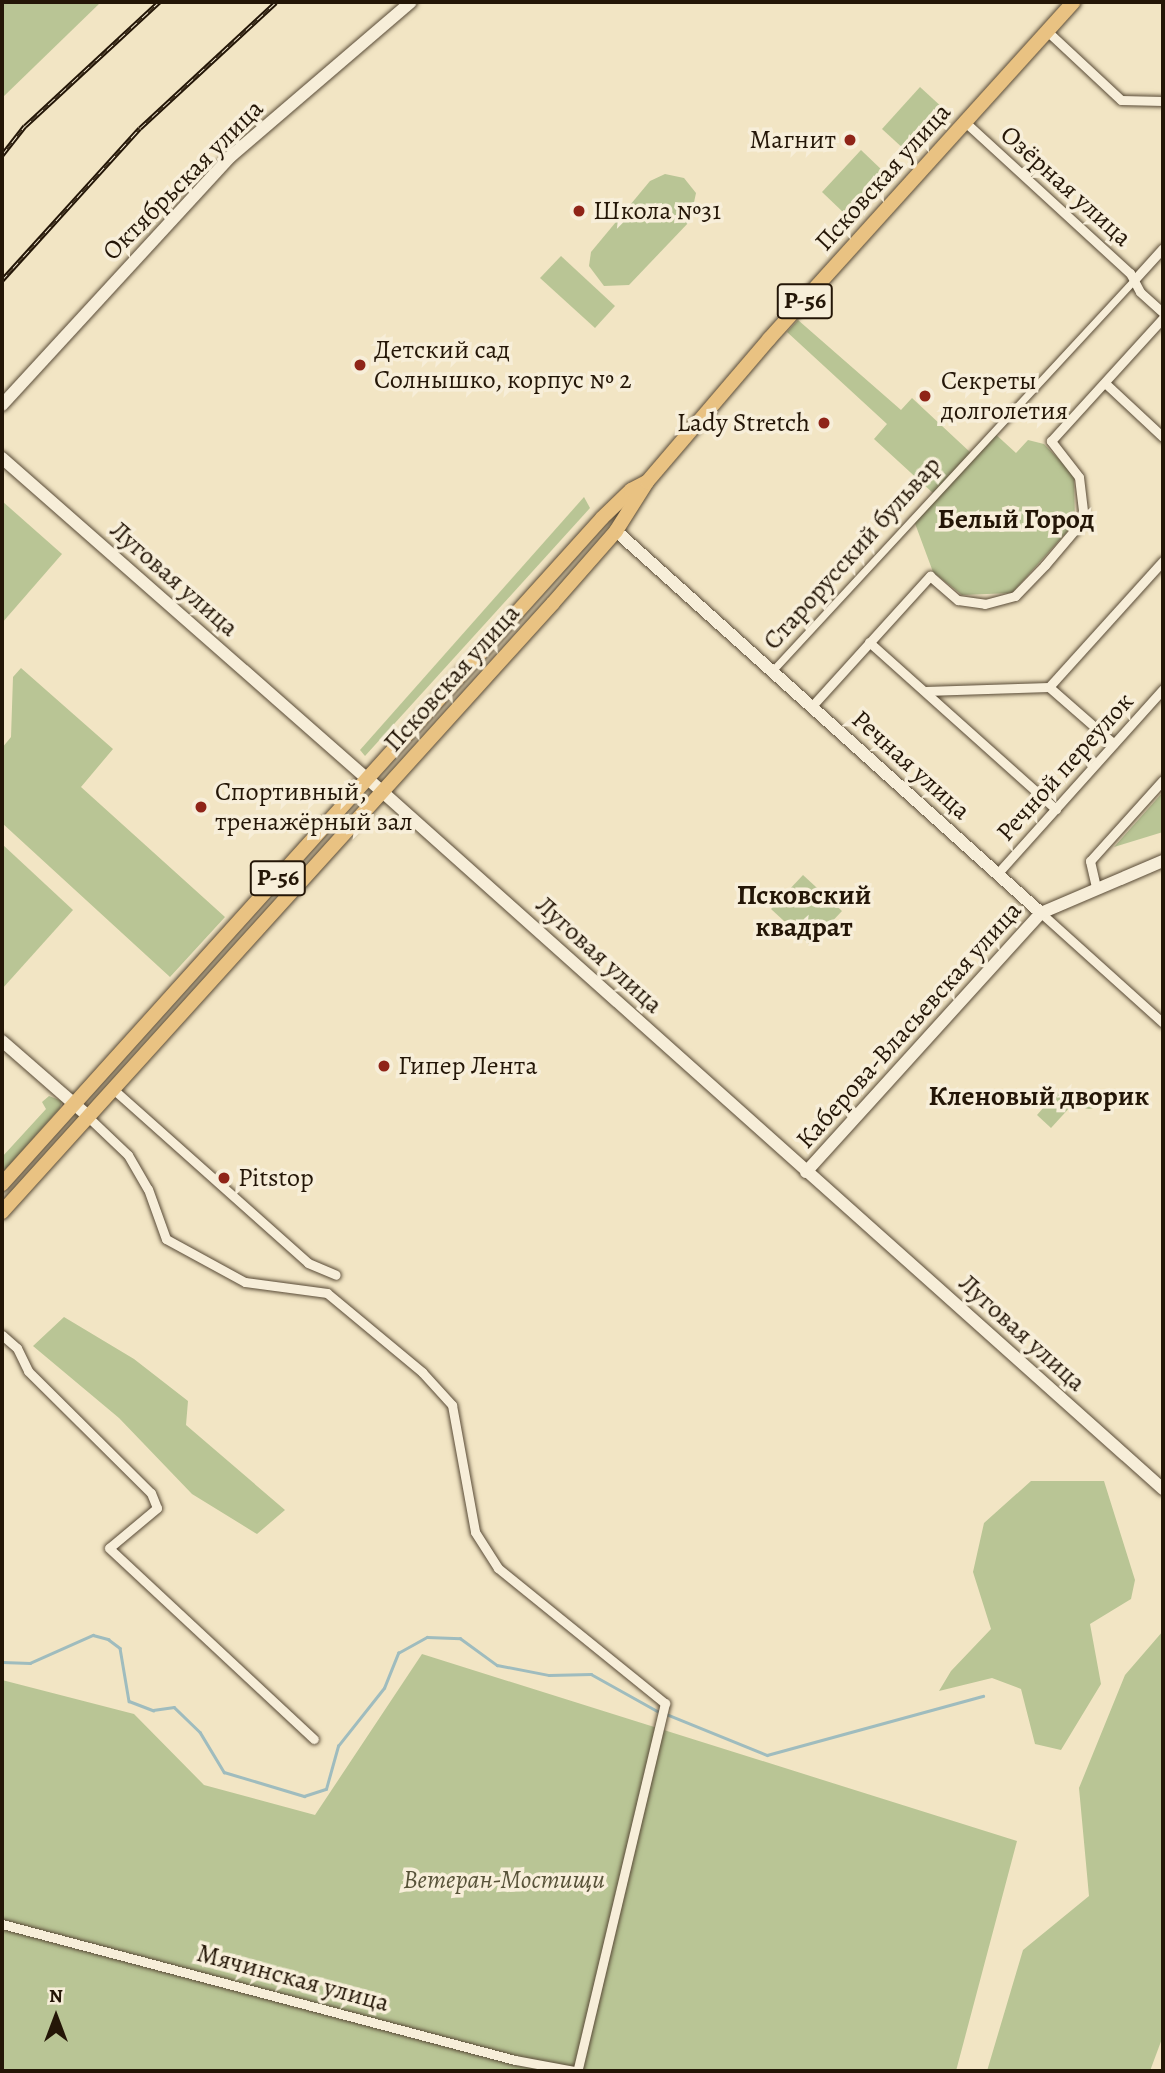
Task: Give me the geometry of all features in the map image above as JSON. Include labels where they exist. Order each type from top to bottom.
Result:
[{"type":"main road","name":"Псковская улица","points":[[2,1212],[616,531],[647,482],[1073,2]]},
{"type":"main road","name":"Псковская улица","points":[[2,1184],[602,518],[631,490],[647,482]]},
{"type":"main road","points":[[539,589],[539,601],[552,603]]},
{"type":"street","name":"Октябрьская улица","points":[[2,405],[230,157],[411,2]]},
{"type":"street","points":[[1047,31],[1121,100],[1163,101]]},
{"type":"street","name":"Озёрная улица","points":[[965,122],[1134,280],[1140,292],[1163,316]]},
{"type":"street","points":[[1134,280],[1163,248]]},
{"type":"street","name":"Старорусский бульвар","points":[[773,670],[1134,280]]},
{"type":"street","points":[[812,706],[930,576],[958,600],[985,604],[1015,596],[1045,565],[1084,519],[1079,477],[1051,441],[1163,316]]},
{"type":"street","points":[[1105,383],[1163,437]]},
{"type":"street","name":"Луговая улица","points":[[2,458],[368,779],[1163,1489]]},
{"type":"street","name":"Речная улица","points":[[616,531],[1163,1023]]},
{"type":"street","points":[[1049,687],[1163,561]]},
{"type":"street","points":[[869,642],[1056,809]]},
{"type":"street","points":[[925,691],[1049,687],[1114,744]]},
{"type":"street","name":"Речной переулок","points":[[998,874],[1163,689]]},
{"type":"street","points":[[1096,887],[1090,861],[1163,780]]},
{"type":"street","name":"Каберова-Власьевская улица","points":[[806,1172],[1041,913],[1096,887],[1163,861]]},
{"type":"street","points":[[2,1041],[128,1155],[148,1189],[166,1239],[244,1282],[327,1293],[422,1372],[452,1405],[475,1532],[498,1568],[665,1703],[576,2071]]},
{"type":"street","points":[[113,1089],[308,1264],[336,1275]]},
{"type":"street","points":[[2,1335],[18,1348],[28,1371],[151,1493],[157,1508],[109,1548],[314,1738]]},
{"type":"street","name":"Мячинская улица","points":[[2,1924],[514,2060],[576,2071]]},
{"type":"green space","points":[[2,2],[101,2],[2,98]]},
{"type":"green space","points":[[920,87],[944,109],[906,151],[882,129]]},
{"type":"green space","points":[[861,150],[884,172],[845,214],[822,192]]},
{"type":"green space","points":[[665,174],[684,178],[696,193],[690,221],[629,285],[604,286],[589,266],[591,252],[650,181]]},
{"type":"green space","points":[[561,256],[615,306],[595,328],[540,278]]},
{"type":"green space","points":[[798,320],[901,410],[912,398],[971,453],[992,431],[1016,453],[1028,440],[1044,444],[1074,475],[1075,523],[1012,593],[962,595],[933,572],[913,518],[934,494],[874,439],[887,424],[787,332]]},
{"type":"green space","points":[[584,497],[590,508],[365,756],[360,750]]},
{"type":"green space","points":[[2,501],[62,554],[2,623]]},
{"type":"green space","points":[[21,668],[113,749],[81,787],[225,917],[170,977],[2,823],[2,748],[11,737],[13,677]]},
{"type":"green space","points":[[1163,792],[1163,832],[1114,847]]},
{"type":"green space","points":[[2,844],[73,910],[2,989]]},
{"type":"green space","points":[[803,875],[842,911],[810,945],[771,909]]},
{"type":"green space","points":[[1057,1092],[1072,1105],[1051,1128],[1037,1115]]},
{"type":"green space","points":[[1086,1093],[1092,1093],[1097,1101],[1095,1107],[1086,1109],[1081,1104],[1081,1098]]},
{"type":"green space","points":[[49,1096],[62,1101],[60,1108],[2,1173],[2,1157],[46,1109],[42,1102]]},
{"type":"green space","points":[[64,1317],[134,1359],[188,1401],[186,1425],[285,1510],[257,1534],[192,1494],[119,1418],[33,1346]]},
{"type":"green space","points":[[1031,1481],[1104,1481],[1135,1580],[1131,1599],[1090,1624],[1101,1684],[1061,1750],[1035,1744],[1021,1689],[992,1678],[939,1691],[951,1671],[991,1629],[973,1572],[984,1523]]},
{"type":"green space","points":[[1163,1631],[1163,2036],[1150,2071],[987,2071],[1023,1950],[1089,1896],[1079,1788],[1125,1675]]},
{"type":"green space","name":"Ветеран-Мостищи","points":[[422,1654],[1017,1841],[956,2071],[2,2071],[2,1680],[134,1714],[204,1785],[315,1815]]},
{"type":"waterway","points":[[2,1662],[30,1663],[93,1635],[108,1639],[120,1648],[129,1701],[153,1710],[174,1707],[200,1732],[224,1772],[304,1796],[326,1789],[338,1746],[384,1688],[398,1653],[427,1637],[460,1638],[497,1665],[549,1675],[591,1674],[659,1712]]},
{"type":"waterway","points":[[666,1714],[767,1755],[983,1696]]},
{"type":"railway","points":[[2,155],[25,126],[159,2]]},
{"type":"railway","points":[[2,280],[140,128],[276,2]]},
{"type":"place","name":"Магнит","points":[[850,140]]},
{"type":"place","name":"Школа №31","points":[[579,211]]},
{"type":"place","name":"Детский сад Солнышко, корпус № 2","points":[[360,365]]},
{"type":"place","name":"Секреты долголетия","points":[[925,396]]},
{"type":"place","name":"Lady Stretch","points":[[824,423]]},
{"type":"place","name":"Спортивный, тренажёрный зал","points":[[201,807]]},
{"type":"place","name":"Гипер Лента","points":[[384,1066]]},
{"type":"place","name":"Pitstop","points":[[224,1178]]},
{"type":"district","name":"Белый Город","points":[[1016,519]]},
{"type":"district","name":"Псковский квадрат","points":[[804,911]]},
{"type":"district","name":"Кленовый дворик","points":[[1039,1096]]}]
